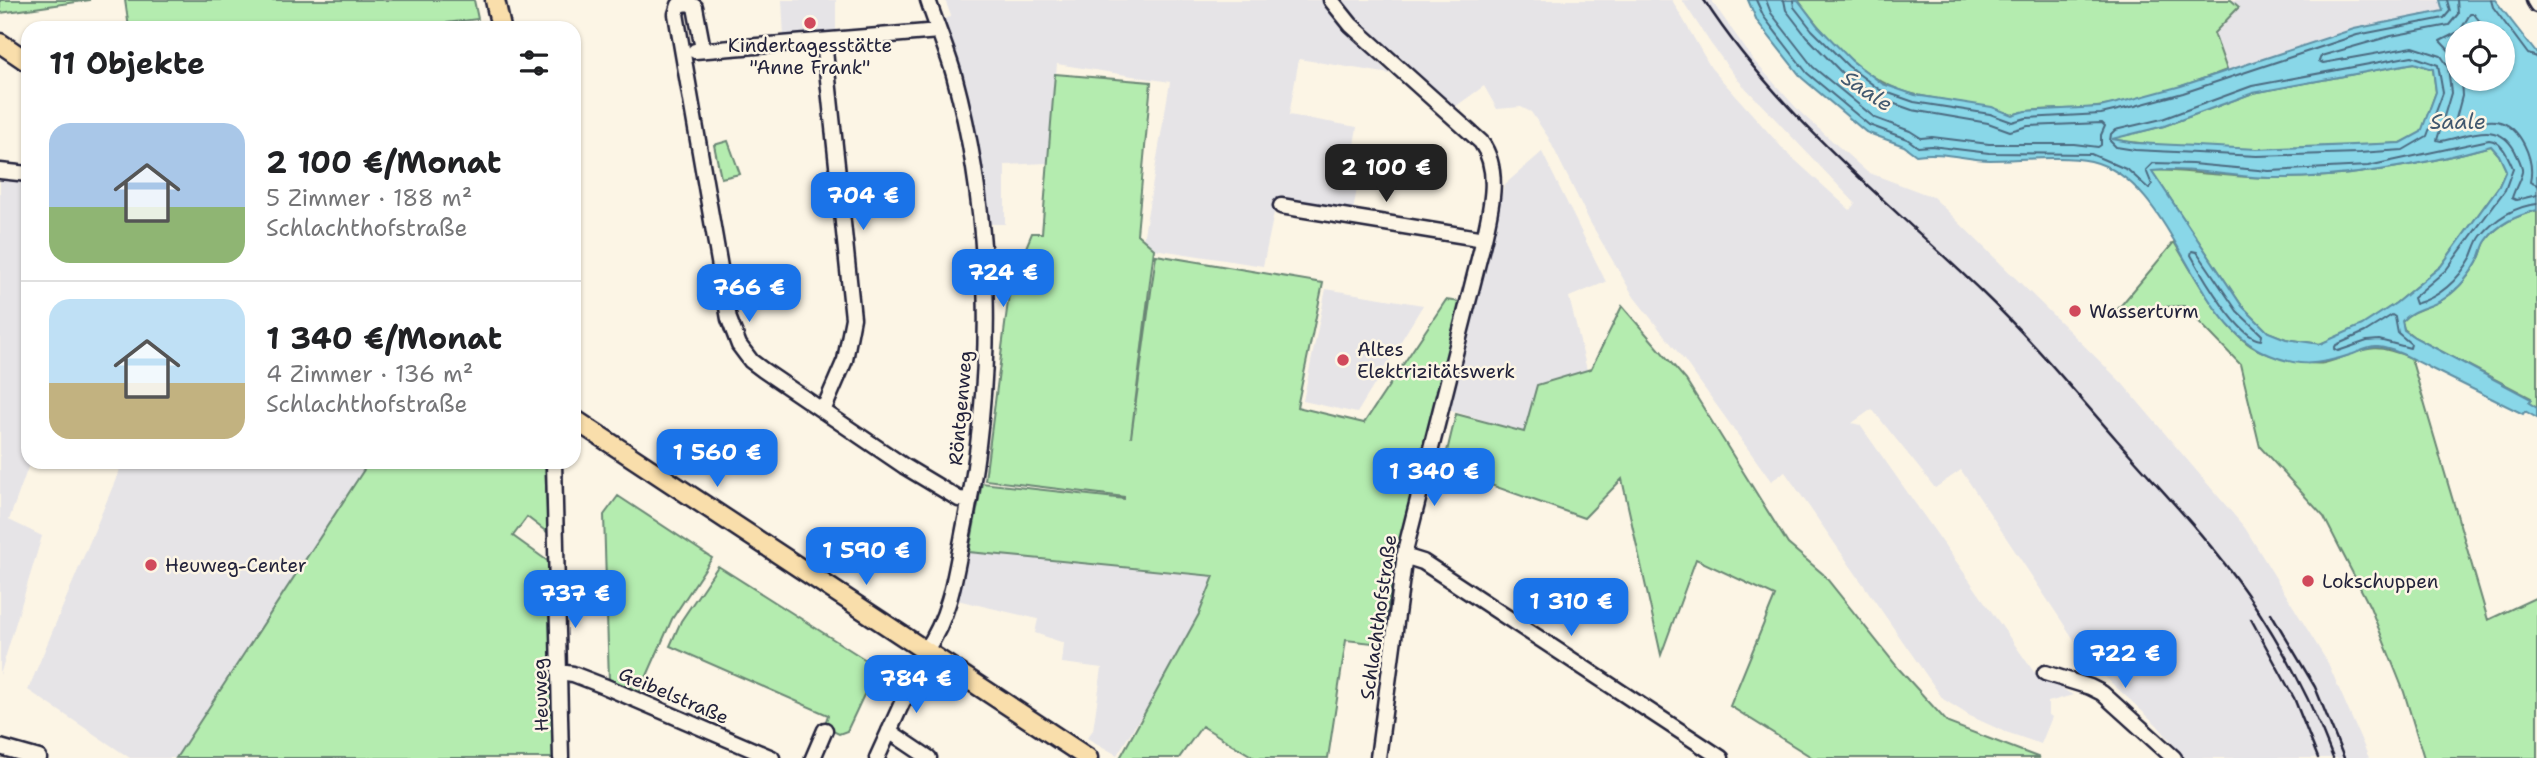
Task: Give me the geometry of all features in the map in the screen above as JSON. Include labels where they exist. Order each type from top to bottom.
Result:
[{"type":"main road","points":[[495,0],[500,21]]},
{"type":"main road","points":[[0,43],[21,57]]},
{"type":"main road","points":[[581,424],[1088,758]]},
{"type":"street","name":"Röntgenweg","points":[[877,758],[943,622],[970,500],[986,368],[985,287],[978,201],[954,74],[928,0]]},
{"type":"street","name":"Schlachthofstraße","points":[[1331,0],[1351,25],[1481,142],[1492,164],[1492,194],[1484,239],[1404,556],[1378,758]]},
{"type":"street","points":[[2534,0],[2537,5]]},
{"type":"street","points":[[703,49],[695,7],[689,3],[679,5],[676,14],[733,331],[739,345],[751,361],[823,411],[959,499],[970,500]]},
{"type":"street","points":[[683,53],[703,49],[939,31]]},
{"type":"street","points":[[823,411],[845,360],[852,318],[824,41]]},
{"type":"street","points":[[0,171],[21,173]]},
{"type":"street","points":[[1281,206],[1484,239]]},
{"type":"street","name":"Heuweg","points":[[554,469],[561,758]]},
{"type":"street","points":[[1404,556],[1423,562],[1721,758]]},
{"type":"street","name":"Geibelstraße","points":[[559,672],[573,674],[604,686],[772,758]]},
{"type":"street","points":[[2045,673],[2102,693],[2174,758]]},
{"type":"street","points":[[813,758],[825,730]]},
{"type":"street","points":[[889,731],[929,758]]},
{"type":"street","points":[[4,748],[39,758]]},
{"type":"shaded area","name":"Kindertagesstätte \"Anne Frank\"","points":[[782,0],[836,0],[836,32],[784,37]]},
{"type":"shaded area","points":[[945,0],[1326,0],[1345,30],[1390,74],[1299,59],[1289,115],[1357,127],[1350,170],[1360,171],[1353,211],[1277,199],[1263,266],[1154,249],[1143,240],[1170,82],[1057,64],[1048,163],[1005,165],[1005,224],[987,224],[979,152],[944,20],[951,16]]},
{"type":"shaded area","points":[[1339,0],[1672,0],[1711,68],[1785,151],[1850,210],[1855,203],[1738,80],[1682,0],[1711,0],[1755,62],[1801,113],[1867,172],[1933,197],[2122,383],[2245,528],[2328,663],[2369,758],[2185,758],[2157,725],[2089,662],[1961,470],[1935,488],[1872,409],[1852,423],[1860,425],[2034,672],[2073,695],[2048,702],[2048,714],[2052,717],[2041,744],[1970,716],[1943,699],[1785,472],[1771,481],[1684,360],[1634,297],[1590,222],[1548,137],[1531,112],[1521,107],[1497,109],[1484,86],[1452,109],[1344,8]]},
{"type":"shaded area","points":[[2231,0],[2440,0],[2444,10],[2354,29],[2227,70],[2214,33],[2238,7]]},
{"type":"shaded area","points":[[1542,152],[1606,282],[1569,297],[1587,370],[1537,385],[1524,432],[1449,410],[1504,185]]},
{"type":"shaded area","points":[[0,174],[21,176],[21,469],[27,469],[9,520],[42,536],[0,675]]},
{"type":"shaded area","points":[[1326,289],[1423,305],[1357,413],[1303,401]]},
{"type":"shaded area","points":[[120,469],[364,469],[176,758],[130,758],[28,690]]},
{"type":"shaded area","points":[[969,552],[1215,576],[1199,614],[1117,755],[1087,738],[1093,730],[1102,668],[1062,663],[1064,643],[1035,633],[1038,619],[957,600]]},
{"type":"green space","points":[[0,0],[90,0],[0,13]]},
{"type":"green space","points":[[125,0],[474,0],[478,19],[462,21],[128,21]]},
{"type":"green space","points":[[1798,0],[2231,0],[2239,7],[2214,33],[2227,70],[2163,92],[2113,105],[2012,115],[1977,105],[1917,95],[1881,81],[1835,45]]},
{"type":"green space","points":[[2414,63],[2433,69],[2436,92],[2421,133],[2401,143],[2219,148],[2110,139],[2164,126],[2253,93]]},
{"type":"green space","points":[[1055,74],[1151,82],[1137,234],[1154,249],[1131,437],[1156,255],[1323,283],[1297,407],[1364,423],[1446,300],[1461,302],[1398,551],[1381,644],[1346,640],[1328,758],[1255,758],[1202,726],[1179,758],[1120,758],[1199,614],[1214,576],[969,552],[982,483],[1124,499],[985,480],[1010,286],[1032,233],[1042,233]]},
{"type":"green space","points":[[728,141],[740,174],[721,178],[714,145]]},
{"type":"green space","points":[[2491,146],[2506,170],[2499,186],[2441,266],[2396,303],[2362,326],[2320,344],[2286,339],[2268,332],[2242,306],[2151,170],[2297,178],[2353,174],[2409,165]]},
{"type":"green space","points":[[2537,210],[2537,408],[2529,403],[2531,398],[2414,337],[2404,329],[2402,321],[2412,313],[2440,301],[2456,289],[2473,268],[2485,243],[2496,229]]},
{"type":"green space","points":[[2174,242],[2218,312],[2240,337],[2256,349],[2314,364],[2375,348],[2411,358],[2488,620],[2537,597],[2537,758],[2424,758],[2404,692],[2370,607],[2324,517],[2260,447],[2240,364],[2184,306],[2118,309]]},
{"type":"green space","points":[[1622,306],[1686,380],[1788,544],[1823,574],[1899,669],[1948,723],[2040,758],[1813,758],[1730,706],[1775,596],[1696,559],[1661,655],[1622,479],[1584,518],[1443,468],[1456,414],[1524,432],[1537,385],[1591,369]]},
{"type":"green space","points":[[364,469],[545,469],[548,533],[527,517],[513,536],[549,562],[555,758],[176,758]]},
{"type":"green space","points":[[618,496],[712,558],[672,619],[639,694],[609,681],[604,515]]},
{"type":"green space","points":[[718,566],[877,667],[847,731],[839,734],[824,727],[828,715],[670,646],[681,621]]},
{"type":"water","name":"Saale","points":[[1748,0],[1798,0],[1817,25],[1852,61],[1883,84],[1915,95],[1992,107],[2012,115],[2025,111],[2100,107],[2133,99],[2181,86],[2354,29],[2443,11],[2440,0],[2495,0],[2511,21],[2445,21],[2445,91],[2515,91],[2515,26],[2537,54],[2537,210],[2496,229],[2485,243],[2473,268],[2456,289],[2440,301],[2411,313],[2402,321],[2404,330],[2414,337],[2531,399],[2529,403],[2537,408],[2537,418],[2525,411],[2523,414],[2385,348],[2371,347],[2317,363],[2296,363],[2261,351],[2236,333],[2215,309],[2162,220],[2142,194],[2119,173],[2080,159],[1990,160],[1916,155],[1904,146],[1866,132],[1802,78],[1757,21]],"holes":[[[2414,63],[2433,69],[2436,92],[2421,132],[2401,143],[2257,149],[2135,143],[2112,139],[2164,126],[2253,93]],[[2491,146],[2506,170],[2499,186],[2441,266],[2396,303],[2362,325],[2320,344],[2286,339],[2268,332],[2242,306],[2152,171],[2181,170],[2269,178],[2353,174],[2409,165]]]},
{"type":"railway","points":[[1704,0],[1733,41],[1798,117],[2017,327],[2201,534],[2247,594],[2272,633],[2295,673],[2333,758]]},
{"type":"railway","points":[[2271,613],[2315,687],[2344,758]]},
{"type":"railway","points":[[2251,619],[2294,698],[2318,758]]},
{"type":"place","name":"Kindertagesstätte \"Anne Frank\"","points":[[810,23]]},
{"type":"place","name":"Wasserturm","points":[[2075,311]]},
{"type":"place","name":"Altes Elektrizitätswerk","points":[[1343,360]]},
{"type":"place","name":"Heuweg-Center","points":[[151,565]]},
{"type":"place","name":"Lokschuppen","points":[[2308,581]]}]
